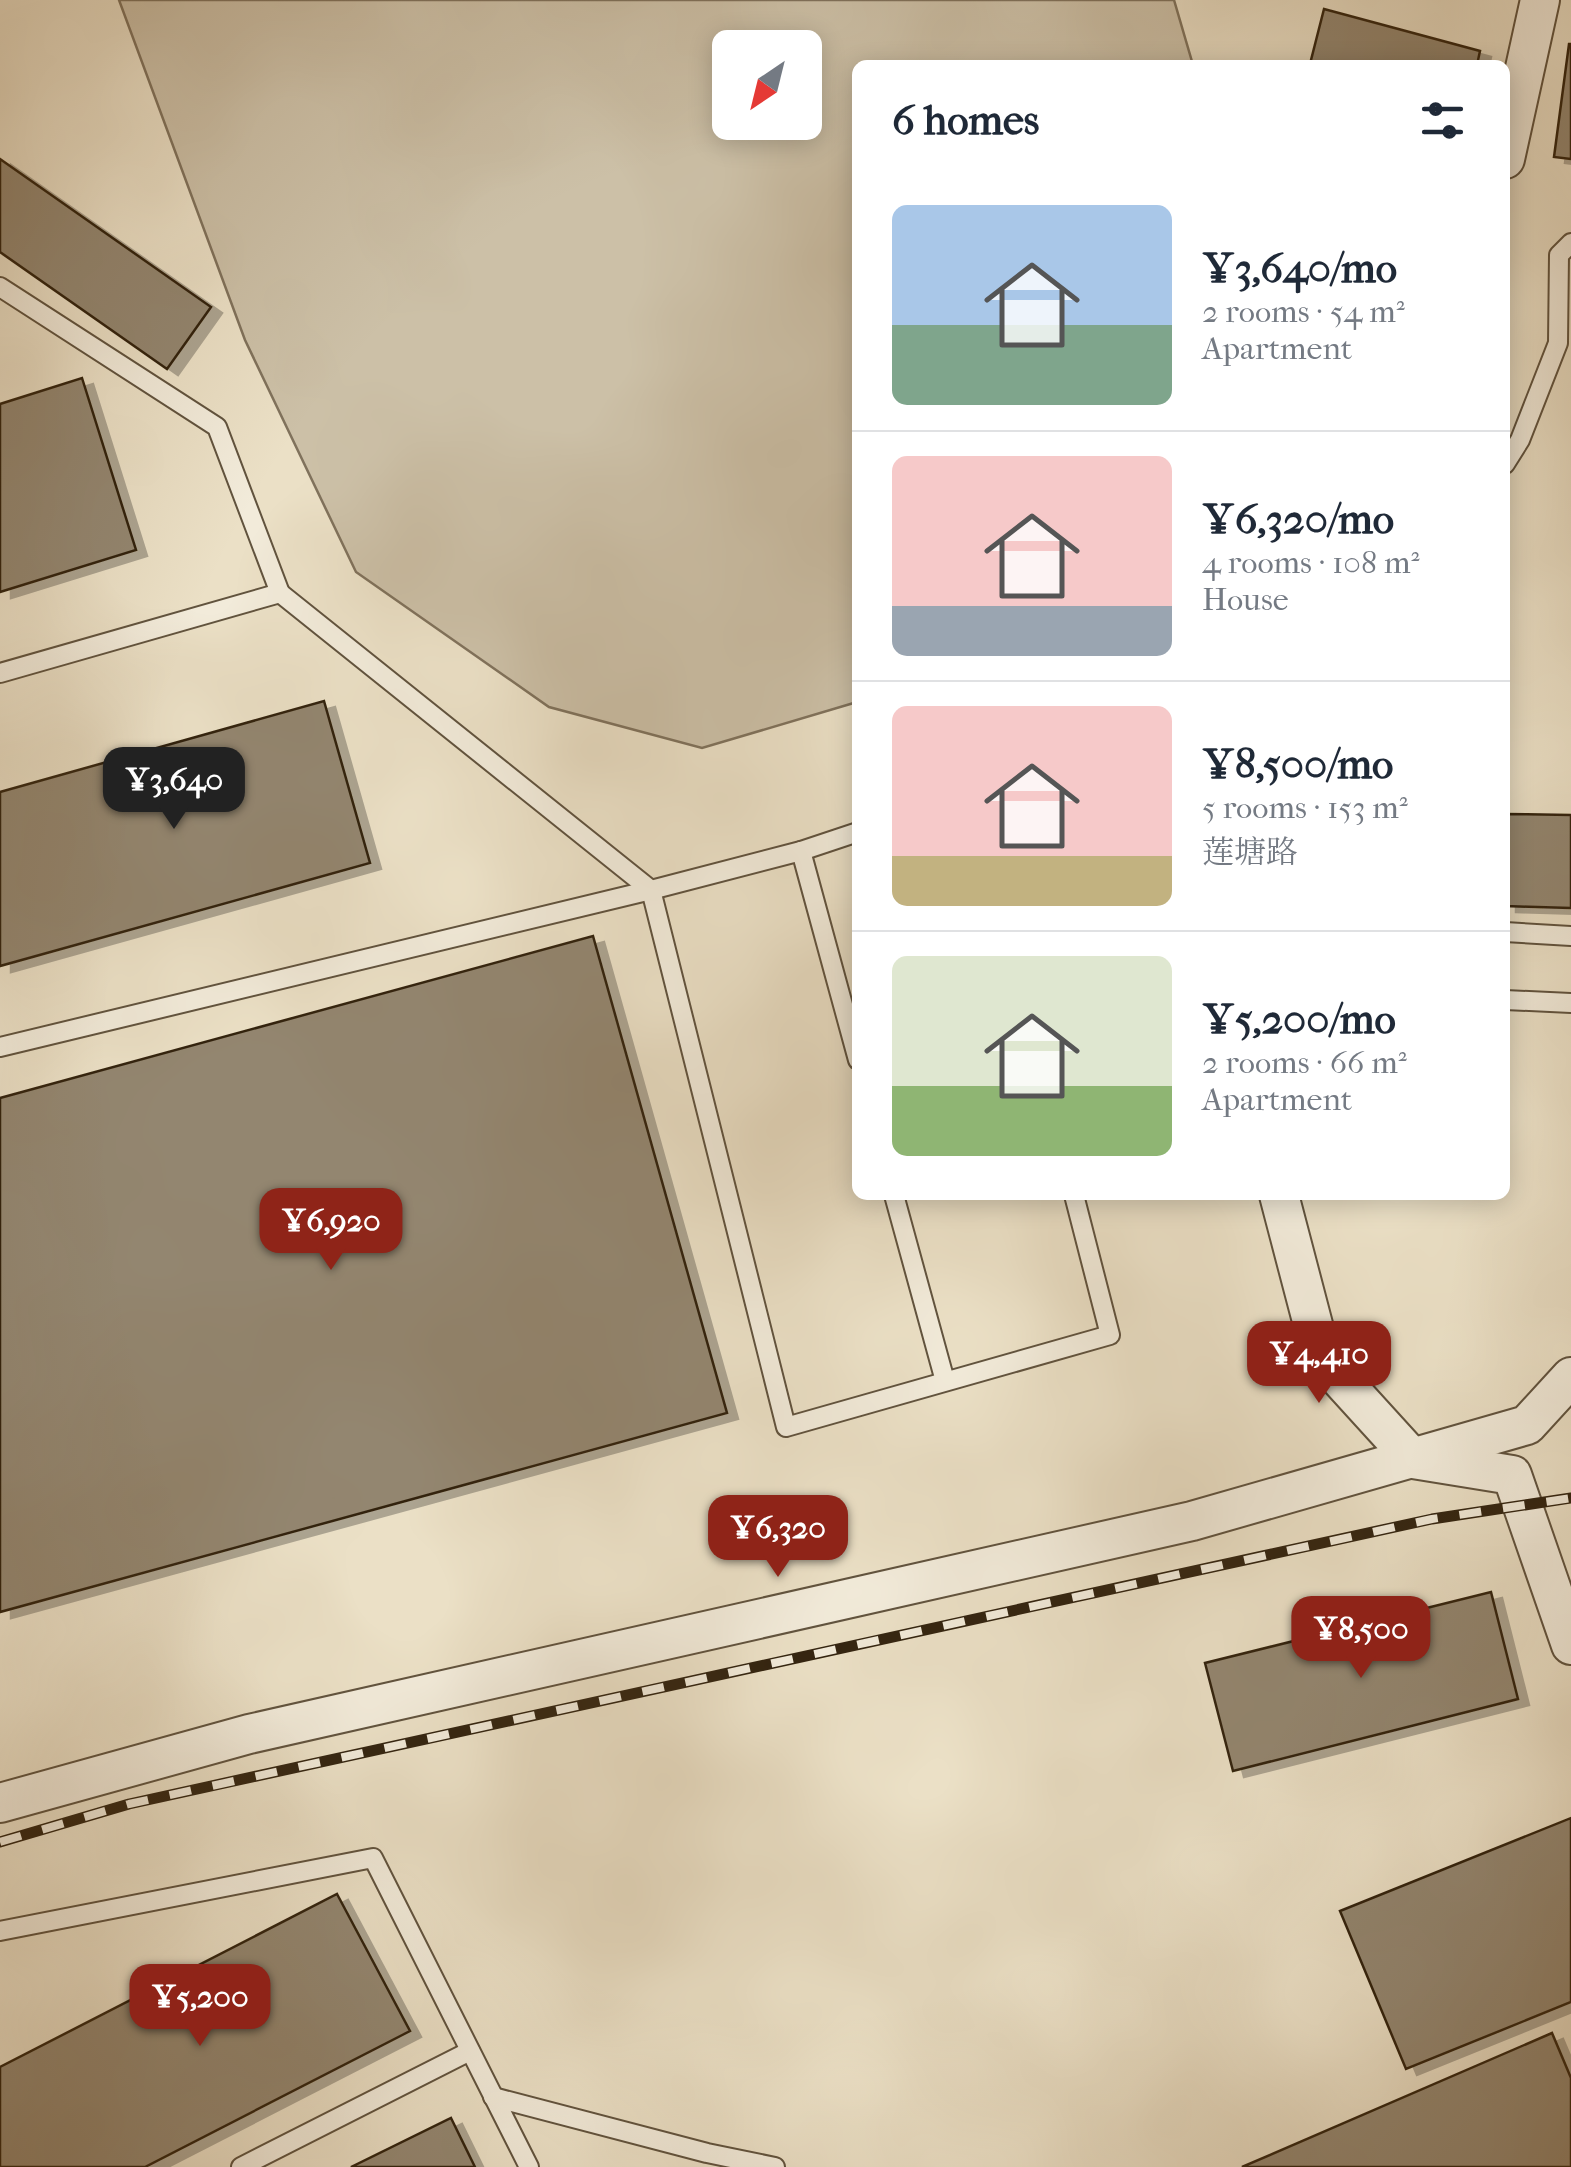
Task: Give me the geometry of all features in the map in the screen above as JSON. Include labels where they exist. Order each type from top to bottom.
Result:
[{"type":"street","points":[[1510,136],[1540,0]]},
{"type":"street","points":[[1280,1200],[1322,1359],[1413,1459],[1512,1475],[1523,1505],[1556,1555],[1571,1645]]},
{"type":"street","points":[[0,1803],[248,1734],[1192,1521],[1526,1425],[1571,1377]]},
{"type":"lane","points":[[1510,456],[1558,343],[1559,255],[1571,243]]},
{"type":"lane","points":[[0,287],[217,426],[280,593],[651,890],[786,1427],[1110,1335],[1075,1200]]},
{"type":"lane","points":[[0,672],[280,593]]},
{"type":"lane","points":[[0,1047],[651,890],[852,834]]},
{"type":"lane","points":[[801,851],[852,1038]]},
{"type":"lane","points":[[1510,932],[1571,936]]},
{"type":"lane","points":[[1510,1000],[1571,1003]]},
{"type":"lane","points":[[895,1200],[945,1380]]},
{"type":"lane","points":[[0,1931],[373,1858],[529,2167]]},
{"type":"lane","points":[[242,2167],[470,2051]]},
{"type":"lane","points":[[493,2097],[775,2167]]},
{"type":"shaded area","points":[[119,0],[1174,0],[1192,60],[852,60],[852,703],[702,748],[549,707],[356,572],[245,340]]},
{"type":"building","points":[[1324,9],[1480,51],[1478,60],[1311,60]]},
{"type":"building","points":[[1571,44],[1571,159],[1554,157]]},
{"type":"building","points":[[0,159],[211,307],[167,369],[0,252]]},
{"type":"building","points":[[82,378],[136,550],[0,592],[0,404]]},
{"type":"building","points":[[324,701],[370,863],[0,966],[0,792]]},
{"type":"building","points":[[1510,814],[1571,815],[1571,908],[1510,906]]},
{"type":"building","points":[[593,936],[727,1413],[0,1612],[0,1098]]},
{"type":"building","points":[[1491,1592],[1518,1699],[1233,1771],[1205,1663]]},
{"type":"building","points":[[1571,1818],[1571,2002],[1406,2069],[1340,1911]]},
{"type":"building","points":[[337,1894],[410,2031],[145,2167],[0,2167],[0,2067]]},
{"type":"building","points":[[1552,2033],[1571,2078],[1571,2167],[1242,2167]]},
{"type":"building","points":[[451,2118],[475,2167],[351,2167]]},
{"type":"railway","points":[[0,1842],[129,1804],[1432,1519],[1571,1498]]}]
